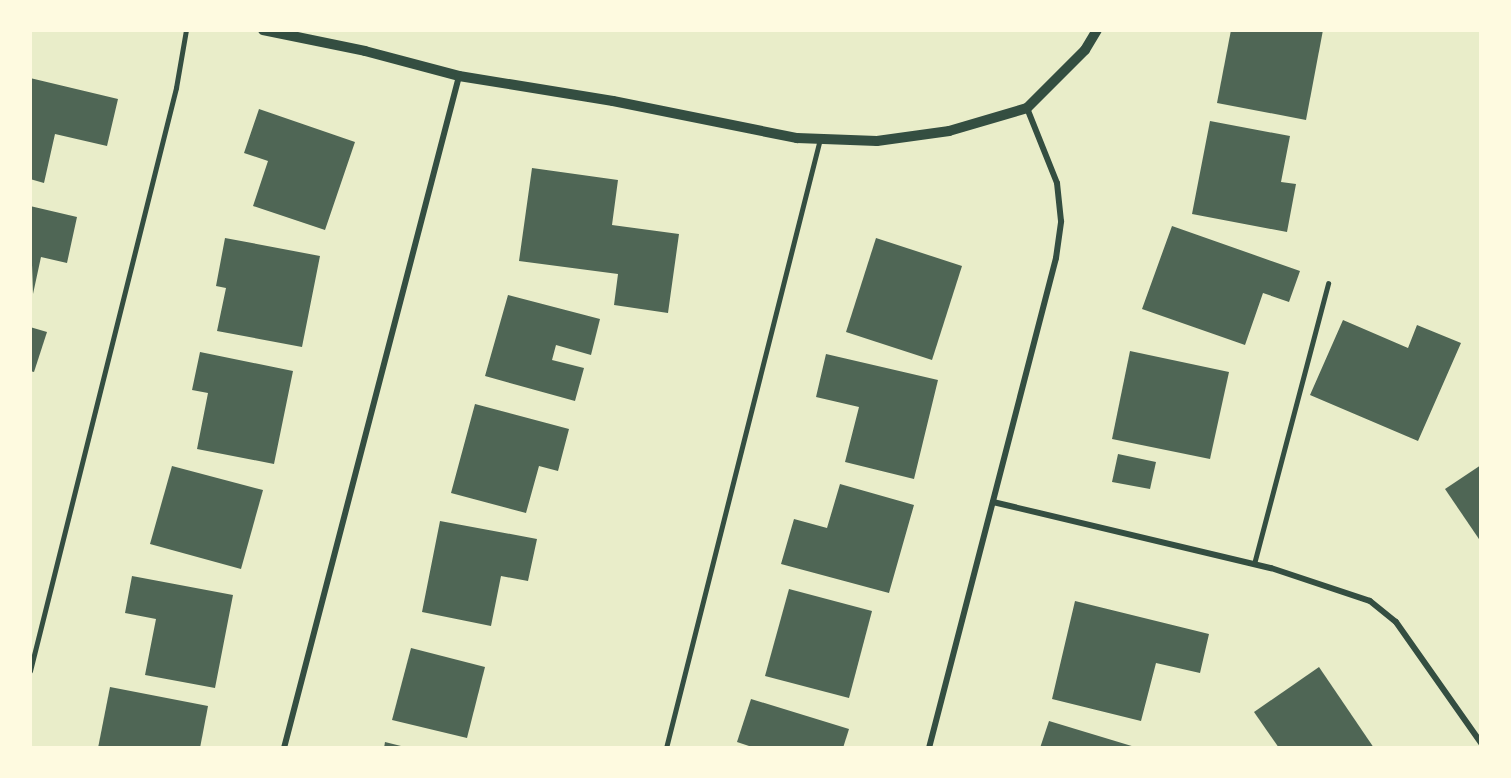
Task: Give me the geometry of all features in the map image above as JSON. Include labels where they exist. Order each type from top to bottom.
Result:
[{"type":"street","points":[[263,30],[365,51],[459,76],[613,101],[797,138],[877,141],[928,134],[1027,108],[1084,50],[1097,30]]},
{"type":"street","points":[[284,748],[459,76]]},
{"type":"street","points":[[929,748],[1056,258],[1061,221],[1057,183],[1027,108]]},
{"type":"street","points":[[993,502],[1254,564],[1343,589],[1370,601],[1396,622],[1481,743]]},
{"type":"lane","points":[[30,671],[173,99],[186,30]]},
{"type":"lane","points":[[666,748],[820,139]]},
{"type":"lane","points":[[1254,564],[1328,284]]},
{"type":"building","points":[[1231,30],[1323,30],[1306,120],[1217,103]]},
{"type":"building","points":[[30,78],[118,99],[107,146],[55,134],[44,183],[30,179]]},
{"type":"building","points":[[259,109],[355,142],[325,230],[253,206],[268,161],[244,153]]},
{"type":"building","points":[[1210,121],[1290,136],[1281,182],[1296,184],[1287,232],[1192,214]]},
{"type":"building","points":[[532,168],[618,180],[612,225],[679,234],[668,313],[614,305],[618,274],[519,261]]},
{"type":"building","points":[[30,206],[77,217],[67,263],[41,257],[33,294]]},
{"type":"building","points":[[1172,226],[1300,271],[1289,302],[1263,293],[1245,345],[1142,309]]},
{"type":"building","points":[[225,238],[320,256],[302,347],[217,331],[226,288],[216,286]]},
{"type":"building","points":[[876,238],[962,266],[932,360],[846,332]]},
{"type":"building","points":[[508,295],[600,319],[591,355],[556,345],[552,360],[584,368],[575,401],[485,376]]},
{"type":"building","points":[[1343,320],[1408,348],[1417,325],[1461,343],[1418,441],[1310,395]]},
{"type":"building","points":[[30,327],[47,332],[34,372],[30,371]]},
{"type":"building","points":[[1130,351],[1229,372],[1210,459],[1112,439]]},
{"type":"building","points":[[200,352],[293,371],[274,464],[197,449],[208,393],[192,390]]},
{"type":"building","points":[[826,354],[938,380],[914,479],[845,462],[859,407],[816,397]]},
{"type":"building","points":[[475,404],[569,429],[558,471],[539,466],[526,513],[451,493]]},
{"type":"building","points":[[1118,454],[1156,462],[1150,489],[1112,482]]},
{"type":"building","points":[[1481,465],[1481,542],[1445,489]]},
{"type":"building","points":[[172,466],[263,490],[241,569],[150,544]]},
{"type":"building","points":[[840,484],[914,505],[889,593],[781,564],[794,519],[827,528]]},
{"type":"building","points":[[440,521],[537,539],[528,581],[501,576],[491,626],[422,612]]},
{"type":"building","points":[[132,576],[233,595],[215,688],[145,675],[156,619],[125,613]]},
{"type":"building","points":[[789,589],[872,611],[849,698],[765,676]]},
{"type":"building","points":[[1075,601],[1209,634],[1200,673],[1156,663],[1141,721],[1052,699]]},
{"type":"building","points":[[411,648],[485,667],[467,738],[392,720]]},
{"type":"building","points":[[1319,667],[1374,748],[1279,748],[1254,712]]},
{"type":"building","points":[[110,687],[208,706],[200,748],[98,748]]},
{"type":"building","points":[[751,699],[849,729],[843,748],[755,748],[737,742]]},
{"type":"building","points":[[1049,721],[1135,747],[1135,748],[1040,748]]},
{"type":"building","points":[[385,742],[405,747],[405,748],[384,748]]}]
